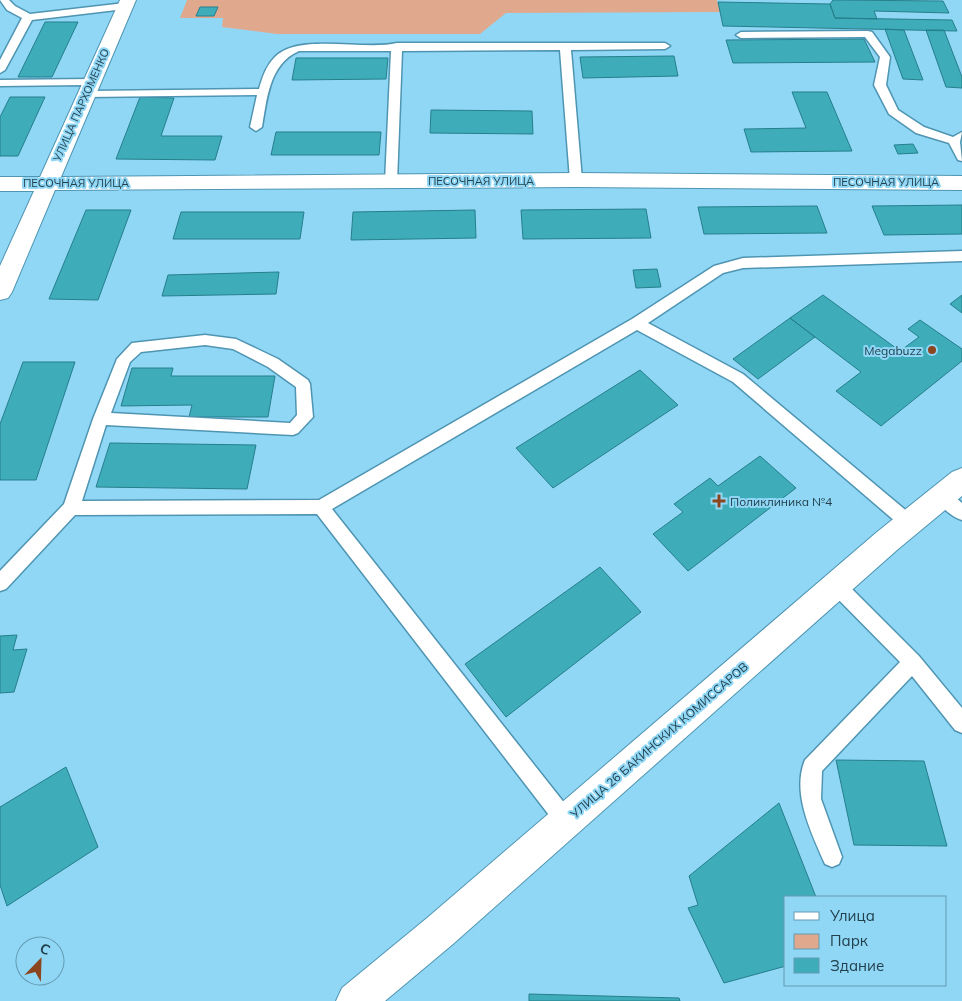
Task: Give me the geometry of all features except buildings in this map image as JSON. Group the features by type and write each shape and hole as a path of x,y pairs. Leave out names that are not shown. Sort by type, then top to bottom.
{"street":[{"name":"УЛИЦА ПАРХОМЕНКО","path":"0,292 126,3"},
{"name":"ПЕСОЧНАЯ УЛИЦА","path":"0,184 576,180 962,183"},
{"name":"УЛИЦА 26 БАКИНСКИХ КОМИССАРОВ","path":"355,1001 440,931 909,524 956,496"}],"lane":[{"path":"4,0 11,8 28,17 126,3"},
{"path":"0,70 28,17"},
{"path":"741,35 868,34 885,57 880,85 894,112 920,130 958,139 962,157"},
{"path":"391,182 397,46"},
{"path":"565,46 576,180"},
{"path":"256,127 263,92 272,64 285,53 297,48 665,46"},
{"path":"0,83 89,88 263,92"},
{"path":"71,508 322,507 637,323 719,269 743,263 962,256"},
{"path":"637,323 738,378 909,524"},
{"path":"0,583 71,508 101,419 124,359 137,347 205,340 236,344 273,363 303,384 305,417 293,429 101,419"},
{"path":"322,507 566,821"},
{"path":"837,586 913,662 962,723"},
{"path":"832,857 811,799 812,768 913,662"}],"green space":[{"path":"187,0 717,0 720,12 506,13 480,34 277,34 222,27 223,18 180,18"}],"place":[{"name":"Megabuzz","path":"932,350"},
{"name":"Поликлиника №4","path":"719,501"}]}
